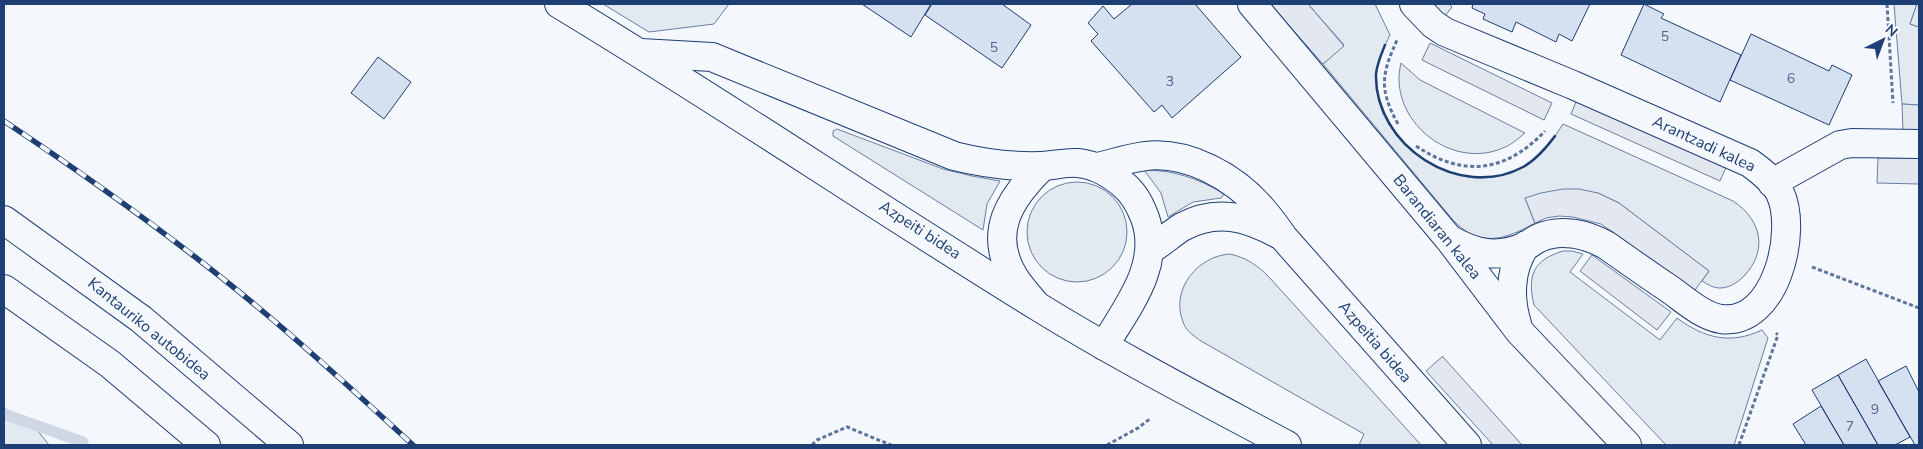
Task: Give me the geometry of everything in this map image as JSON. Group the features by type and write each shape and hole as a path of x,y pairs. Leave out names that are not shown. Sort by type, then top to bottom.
{"main road":[{"name":"Azpeiti bidea","path":"558,4 641,53 1036,305 1104,346 1287,445"},
{"name":"Barandiaran kalea","path":"1252,4 1449,239 1519,331 1627,445"},
{"name":"Arantzadi kalea","path":"1414,4 1433,24 1445,32 1750,163 1762,171 1780,193 1787,219 1778,271 1766,297 1746,315 1721,319 1698,309 1592,237 1558,234 1539,237 1526,246 1501,253 1484,254 1466,249 1449,239"},
{"path":"641,53 712,57 954,156 978,162 1042,166 1078,163 1098,167 1116,178 1132,192 1141,208 1148,226 1150,250 1145,271 1137,291 1104,346"},
{"path":"1772,183 1840,145 1852,143 1919,144"},
{"path":"1098,167 1148,155 1170,156 1191,161 1210,169 1234,183 1260,207 1284,238"},
{"path":"1036,305 1014,276 1004,251 1003,228 1006,215 1015,197 1042,166"},
{"path":"1150,250 1181,228 1214,216 1234,217 1258,223 1284,238"},
{"name":"Kantauriko autobidea","path":"4,220 141,319 289,445"},
{"name":"Azpeitia bidea","path":"1284,238 1467,445"},
{"path":"1519,331 1513,313 1513,280 1519,255 1526,246"},
{"path":"4,289 110,364 206,445"}],"path":[{"path":"1887,4 1893,103"},
{"path":"1398,38 1387,63 1384,78 1386,95 1392,113 1402,131"},
{"path":"1411,141 1434,158 1452,164 1466,166 1491,165 1513,157 1530,146 1545,131"},
{"path":"1803,264 1919,308"},
{"path":"1739,445 1778,335 1774,330"},
{"path":"1107,445 1138,428 1151,418"},
{"path":"812,445 817,440 847,427 891,445"}],"shaded area":[{"path":"603,4 729,4 714,24 649,32"},
{"path":"1270,4 1308,4 1344,46 1323,64"},
{"path":"1308,4 1375,4 1390,35 1378,64 1376,74 1377,89 1386,116 1393,128 1421,158 1439,168 1458,175 1478,178 1497,176 1517,170 1535,159 1547,147 1563,124 1733,201 1743,209 1756,226 1759,246 1752,266 1741,279 1730,286 1720,288 1710,286 1702,281 1709,271 1619,203 1598,193 1525,198 1535,223 1503,237 1482,238 1473,235 1453,220 1323,64 1344,45"},
{"path":"1431,4 1449,4 1452,7 1445,16"},
{"path":"1894,4 1917,4 1910,24 1919,27 1919,105 1902,104"},
{"path":"1917,4 1919,4 1919,27 1910,24"},
{"path":"1430,43 1552,103 1544,120 1422,60"},
{"path":"1401,63 1420,80 1525,133 1506,147 1483,153 1463,152 1444,146 1427,135 1413,121 1404,103 1399,84"},
{"path":"1578,97 1727,165 1720,181 1571,114"},
{"path":"1902,104 1919,105 1919,133 1903,132"},
{"path":"837,129 943,169 1000,181 987,204 983,230 833,136 833,131"},
{"path":"1878,158 1919,158 1919,184 1877,183"},
{"path":"1144,170 1165,171 1185,176 1223,193 1223,196 1221,198 1193,202 1168,217 1161,193"},
{"path":"1077,182 1087,183 1105,190 1119,204 1126,222 1126,242 1119,260 1105,274 1087,281 1077,282 1067,281 1049,274 1035,260 1028,242 1027,232 1028,222 1035,204 1049,190 1067,183"},
{"path":"1563,189 1579,189 1598,193 1619,203 1709,271 1695,290 1601,224 1573,217 1559,216 1546,218 1535,223 1525,198"},
{"path":"1563,251 1583,254 1570,272 1660,340 1677,318 1707,335 1718,337 1739,337 1762,330 1768,338 1734,445 1666,445 1534,305 1531,286 1535,270 1545,259"},
{"path":"1230,254 1251,262 1269,277 1421,445 1359,445 1364,434 1190,333 1184,325 1180,310 1180,298 1184,287 1190,276 1207,261 1218,256"},
{"path":"1592,255 1671,312 1657,330 1580,271"},
{"path":"1443,356 1522,445 1493,445 1426,371"},
{"path":"4,408 34,426 49,445 4,445"}],"building":[{"path":"862,4 931,4 911,37"},
{"path":"932,4 1002,4 1031,25 1002,68 925,15"},
{"path":"1132,4 1195,4 1241,57 1172,118 1162,105 1154,112 1091,41 1098,34 1088,23 1103,6 1114,19"},
{"path":"1473,4 1590,4 1572,41 1559,34 1556,42 1516,22 1512,32 1483,19 1485,14 1472,8"},
{"path":"1644,4 1664,14 1661,18 1741,55 1720,102 1621,55"},
{"path":"1751,34 1829,71 1832,65 1852,75 1829,125 1730,80"},
{"path":"378,57 411,82 384,119 351,93"},
{"path":"1866,359 1910,437 1895,445 1878,445 1838,375"},
{"path":"1906,366 1919,392 1919,445 1915,445 1878,381"},
{"path":"1838,375 1878,445 1844,445 1812,390"},
{"path":"1821,406 1844,445 1806,445 1793,424"}],"waterway":[{"path":"4,414 83,442"}],"railway":[{"path":"4,121 105,190 235,288 359,395 413,445"}],"wall":[{"path":"1385,45 1376,74 1379,100 1389,124 1405,144 1425,160 1448,172 1473,177 1499,176 1528,164 1555,136"}]}
